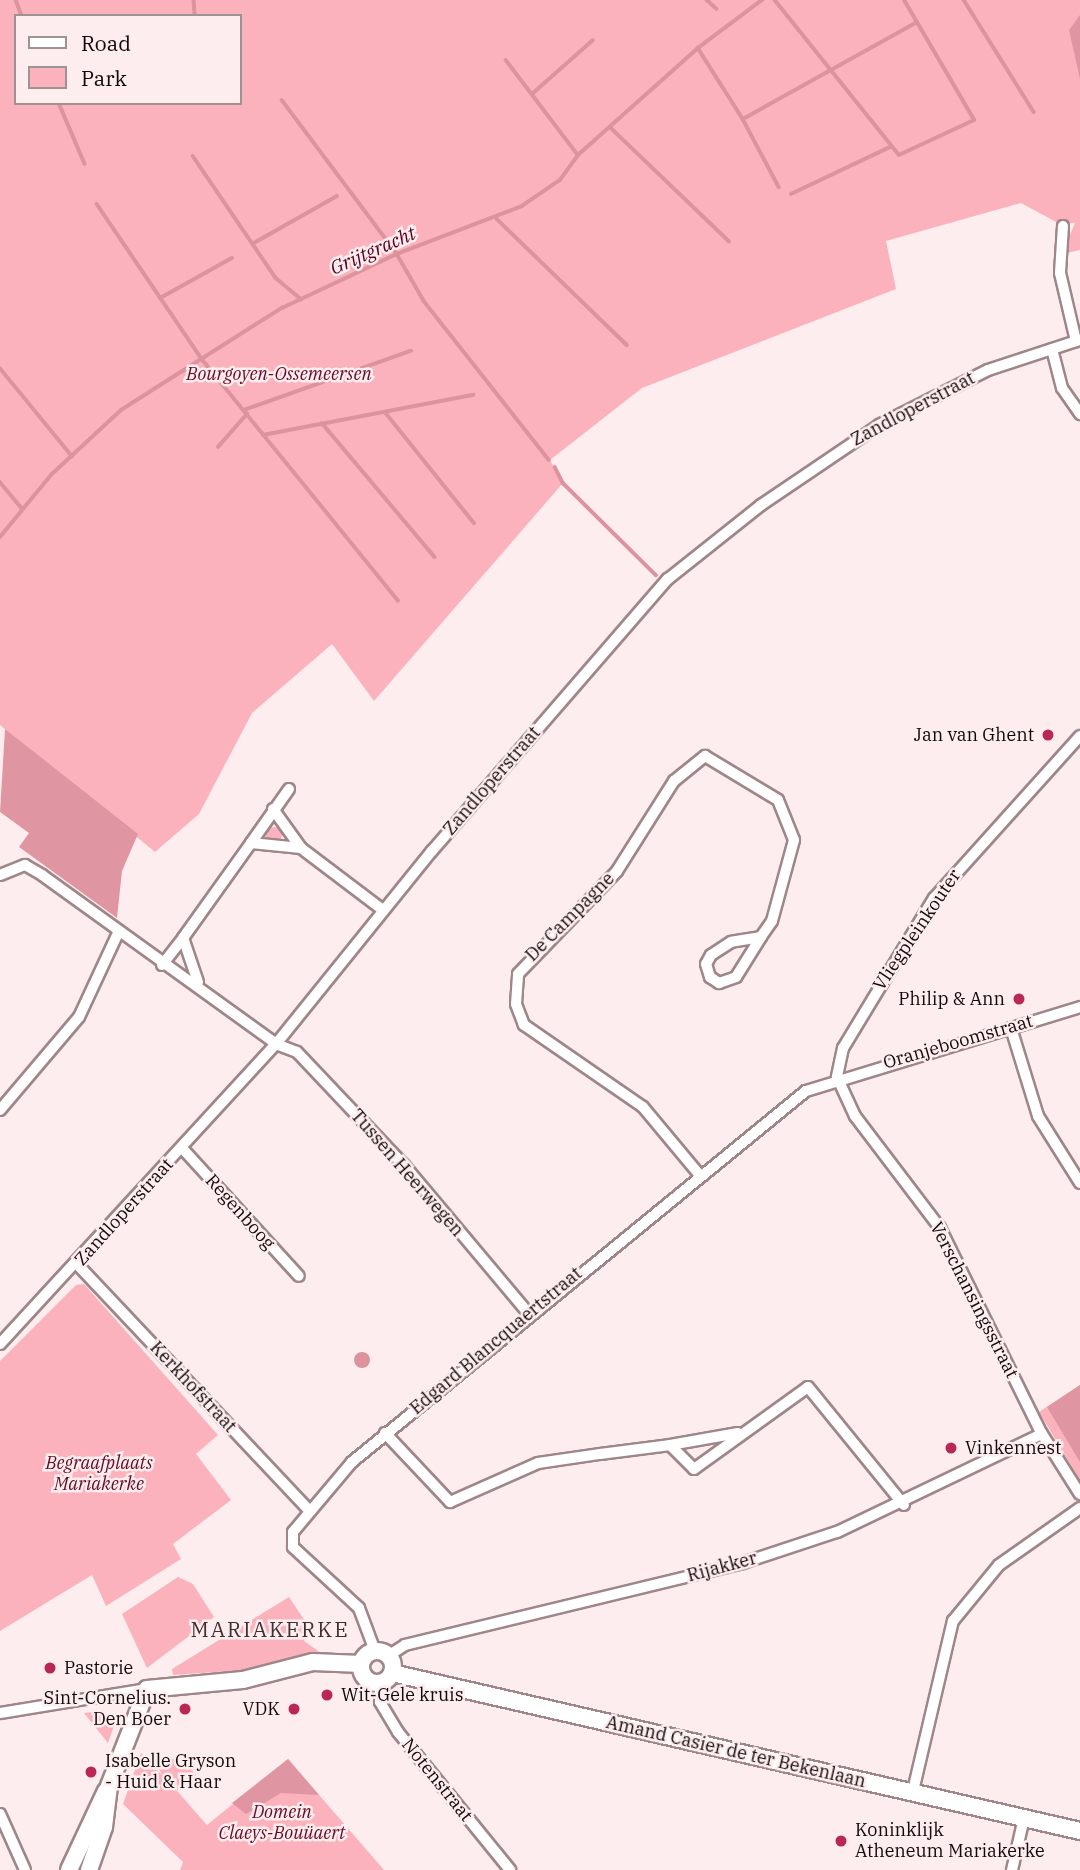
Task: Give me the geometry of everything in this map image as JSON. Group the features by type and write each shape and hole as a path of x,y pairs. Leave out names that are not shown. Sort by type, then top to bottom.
{"street":[{"path":"1063,226 1060,273 1078,341"},
{"name":"Zandloperstraat","path":"0,1344 77,1264 276,1044 383,910 668,579 761,505 880,425 966,379 1078,341"},
{"path":"1052,349 1062,388 1080,414"},
{"name":"Vliegpleinkouter","path":"837,1077 843,1048 934,898 1080,736"},
{"name":"De Campagne","path":"698,1173 643,1107 524,1025 516,1004 518,974 617,871 674,781 705,756 762,788 791,820 794,840 783,896 761,937 737,977 719,984 710,977 706,964 719,948 761,937"},
{"path":"162,965 289,789"},
{"path":"273,809 301,848 383,910"},
{"path":"251,844 301,848"},
{"name":"Tussen Heerwegen","path":"0,875 24,865 119,931 162,965 198,982 276,1044 297,1052 404,1165 529,1314"},
{"path":"0,1110 79,1017 119,931"},
{"path":"183,938 198,982"},
{"name":"Oranjeboomstraat","path":"837,1077 1080,1007"},
{"path":"1011,1028 1038,1116 1080,1182"},
{"name":"Edgard Blancquaertstraat","path":"382,1654 359,1608 300,1565 293,1532 309,1510 385,1433 698,1173 806,1091 837,1077"},
{"name":"Verschansingsstraat","path":"837,1077 855,1116 940,1228 1042,1434 1080,1494"},
{"name":"Regenboog","path":"182,1148 299,1276"},
{"name":"Kerkhofstraat","path":"77,1264 309,1510"},
{"path":"670,1445 694,1469 738,1433 800,1390 816,1390 904,1505"},
{"path":"385,1433 450,1502 538,1463 738,1433"},
{"name":"Rijakker","path":"382,1654 405,1644 743,1563 904,1505 1042,1434"},
{"path":"913,1791 953,1621 999,1565 1080,1508"},
{"path":"0,1713 113,1699 147,1689 243,1680 313,1662 361,1664 382,1654 386,1678 365,1679 361,1664"},
{"name":"Amand Casier de ter Bekenlaan","path":"386,1678 913,1791 1080,1831"},
{"name":"Notenstraat","path":"386,1678 380,1702 398,1732 510,1870"},
{"path":"69,1870 109,1786 147,1689"},
{"path":"89,1870 104,1828 109,1786"},
{"path":"0,1814 25,1870"},
{"path":"1013,1870 1024,1818"}],"green space":[{"name":"Bourgoyen-Ossemeersen","path":"0,0 1080,0 1080,250 1062,254 1075,223 1058,223 1021,203 886,241 896,289 642,388 550,460 563,483 374,701 332,644 252,713 199,814 155,852 0,725"},
{"path":"271,827 277,827 282,835 280,841 271,843 266,838 266,832"},
{"name":"Begraafplaats Mariakerke","path":"84,1284 218,1435 196,1454 231,1500 173,1544 181,1559 106,1606 92,1575 0,1631 0,1361 76,1285"},
{"path":"1080,1385 1080,1480 1039,1412"},
{"path":"178,1577 193,1584 214,1617 147,1668 122,1614"},
{"path":"289,1597 309,1627 304,1641 321,1653 259,1669 173,1675 172,1669"},
{"path":"103,1711 115,1723 108,1743 84,1713"},
{"name":"Domein Claeys-Bouüaert","path":"141,1753 164,1777 159,1770 179,1754 196,1775 177,1791 207,1825 288,1759 384,1870 180,1870 183,1862 123,1804"}],"shaded area":[{"path":"1080,15 1080,79 1069,30"},
{"path":"5,729 138,834 122,871 117,918 19,847 29,833 0,812"},
{"path":"362,1352 370,1360 362,1368 354,1360"},
{"path":"1080,1385 1080,1462 1047,1407"},
{"path":"288,1759 319,1795 281,1793 246,1814 232,1803"}],"waterway":[{"path":"16,0 21,14"},
{"path":"194,0 195,14"},
{"path":"707,0 717,9"},
{"name":"Grijtgracht","path":"0,537 52,474 121,410 282,308 397,254 522,206 560,180 578,155 698,48 762,0"},
{"path":"775,0 899,155 974,120 904,0"},
{"path":"964,0 1034,112"},
{"path":"698,48 743,119 917,22"},
{"path":"532,94 593,40"},
{"path":"506,60 578,155"},
{"path":"282,100 397,254 424,301 549,460"},
{"path":"60,105 85,164"},
{"path":"743,119 779,187"},
{"path":"610,127 729,241"},
{"path":"791,194 890,147"},
{"path":"193,156 276,278 301,299"},
{"path":"254,243 337,196"},
{"path":"97,204 202,359 398,600"},
{"path":"497,219 627,345"},
{"path":"162,297 232,258"},
{"path":"244,410 411,351"},
{"path":"0,368 72,456"},
{"path":"263,435 473,395"},
{"path":"386,413 474,523"},
{"path":"218,447 247,414"},
{"path":"322,423 435,557"},
{"path":"555,467 563,483 656,575"},
{"path":"0,482 23,509"}],"place":[{"name":"Jan van Ghent","path":"1048,735"},
{"name":"Philip & Ann","path":"1019,999"},
{"name":"Vinkennest","path":"951,1448"},
{"name":"Pastorie","path":"50,1668"},
{"name":"Wit-Gele kruis","path":"327,1695"},
{"name":"Sint-Cornelius. Den Boer","path":"185,1709"},
{"name":"VDK","path":"294,1709"},
{"name":"Isabelle Gryson - Huid & Haar","path":"91,1772"},
{"name":"Koninklijk Atheneum Mariakerke","path":"841,1841"}],"district":[{"name":"MARIAKERKE","path":"270,1629"}]}
